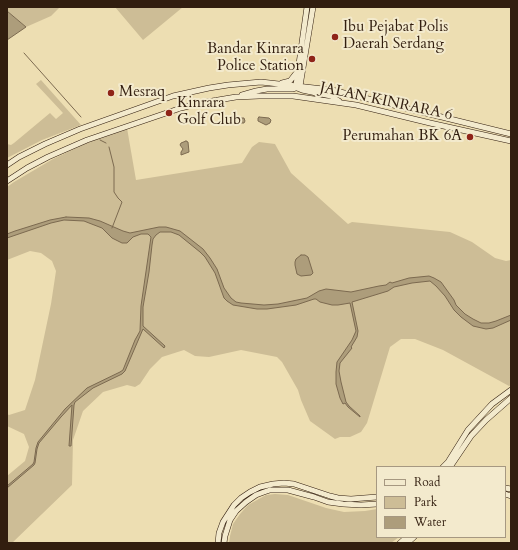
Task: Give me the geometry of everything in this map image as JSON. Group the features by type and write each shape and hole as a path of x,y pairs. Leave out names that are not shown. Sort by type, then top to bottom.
{"main road":[{"path":"298,86 307,7"},
{"path":"313,7 300,71 304,82 315,88"},
{"path":"281,84 290,80 300,71"},
{"name":"JALAN KINRARA 6","path":"7,166 19,157 73,132 173,96 228,85 261,82 332,90 511,134"},
{"path":"236,97 267,89 293,89 298,86"},
{"path":"298,86 302,90 331,96 341,103"},
{"name":"JALAN KINRARA 6","path":"7,181 48,157 87,140 181,108 236,97 293,96 356,105 511,141"},
{"path":"444,466 468,430 492,404 511,390"},
{"path":"451,466 471,436 486,420 511,398"},
{"path":"218,543 219,533 223,522 234,505 245,495 260,487 284,483 294,484 338,498 376,498"},
{"path":"224,543 230,520 236,511 256,495 270,490 288,490 328,502 343,504 361,506 376,504"}],"green space":[{"path":"7,7 60,7 51,16 26,27 7,11"},
{"path":"115,7 183,7 143,40"},
{"path":"41,80 81,125 42,140 7,158 7,144 11,145 14,143 50,113 56,119 63,113 36,84"},
{"name":"Kinrara Golf Club","path":"127,128 136,180 242,163 252,147 259,142 275,144 291,173 348,224 352,222 450,232 472,242 495,258 506,261 511,260 511,385 509,386 443,350 415,339 401,339 390,347 367,423 361,432 350,437 340,437 335,439 310,421 298,390 282,362 277,357 241,350 209,357 195,356 184,350 162,357 150,369 140,384 135,387 127,385 103,392 83,411 73,440 72,485 12,543 7,543 7,476 25,461 29,447 24,434 7,426 7,414 9,415 25,410 35,380 51,304 56,271 52,261 41,253 30,251 7,260 7,187 53,159 89,142"},
{"path":"266,495 288,495 326,508 344,512 376,509 376,538 398,538 391,543 229,543 233,524 240,514 248,505"}],"water":[{"path":"7,11 26,27 7,40"},
{"path":"259,117 269,118 271,120 270,123 266,125 258,121"},
{"path":"244,118 244,123 224,125 223,123 223,121 230,121"},
{"path":"186,141 188,142 189,152 181,155 183,149 180,145"},
{"path":"66,217 89,218 130,233 159,227 166,227 180,231 203,249 217,269 224,288 236,302 264,305 278,304 307,298 326,289 351,292 386,285 390,282 392,283 409,278 429,276 441,282 456,305 465,314 473,319 481,323 489,323 511,315 511,320 493,328 486,329 473,326 454,310 445,296 430,281 394,287 388,291 352,302 358,331 357,337 351,347 352,348 340,363 339,371 346,402 360,417 345,403 343,404 336,384 337,362 352,340 356,331 350,303 332,305 314,299 296,305 267,309 233,305 224,298 215,273 200,252 179,235 171,232 160,232 153,239 143,307 143,326 165,346 164,348 143,329 125,371 122,374 93,388 75,402 71,446 69,446 72,405 39,443 34,465 7,488 7,486 33,464 38,442 65,409 87,388 123,370 140,331 141,306 151,237 148,234 141,234 133,237 127,243 122,243 112,238 102,228 84,221 64,220 7,238 7,234 15,231 50,220"},
{"path":"301,255 308,257 313,273 311,275 301,276 297,274 295,262"}],"waterway":[{"path":"24,53 81,117"},
{"path":"100,140 106,143"},
{"path":"109,147 114,167 114,192 122,202 112,228"}],"place":[{"name":"Ibu Pejabat Polis Daerah Serdang","path":"335,37"},
{"name":"Bandar Kinrara Police Station","path":"312,59"},
{"name":"Mesraq","path":"111,93"},
{"name":"Kinrara Golf Club","path":"169,113"},
{"name":"Perumahan BK 6A","path":"470,137"}]}
